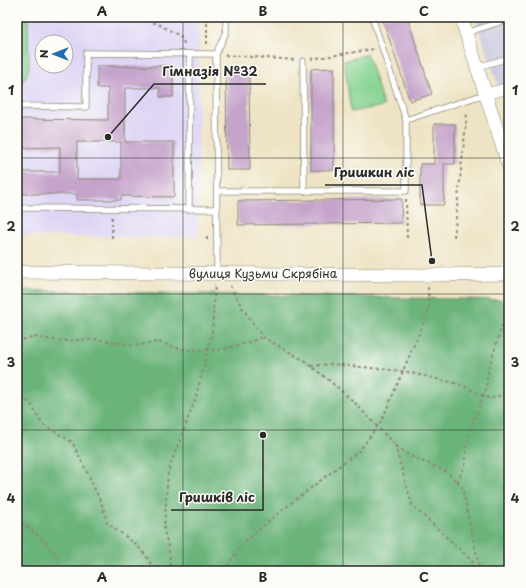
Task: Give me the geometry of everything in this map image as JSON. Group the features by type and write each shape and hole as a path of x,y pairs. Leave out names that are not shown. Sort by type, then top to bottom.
{"street":[{"path":"460,17 509,167"},
{"path":"485,94 509,88"},
{"name":"вулиця Кузьми Скрябіна","path":"17,272 428,275 509,274"}],"lane":[{"path":"217,273 216,54 226,32 226,17"},
{"path":"217,191 406,191 406,120 372,17"},
{"path":"466,33 509,19"},
{"path":"17,106 86,107 86,53 216,54"},
{"path":"189,209 190,54"},
{"path":"477,67 509,58"},
{"path":"303,61 304,191"},
{"path":"406,120 485,94"},
{"path":"17,208 217,209"}],"path":[{"path":"136,17 158,24 180,36 190,54"},
{"path":"454,237 467,113"},
{"path":"406,191 407,238"},
{"path":"112,208 112,241"},
{"path":"217,273 230,285 243,309 263,337 305,361 354,403 395,445 408,455 447,472 462,487 480,571"},
{"path":"170,571 170,556 164,529 168,472 195,400 212,333 213,306 217,273"},
{"path":"224,571 243,543 281,511 360,450 378,426 382,420 429,310 428,275"},
{"path":"457,482 465,466 468,434 486,390 488,370 509,300"},
{"path":"505,317 509,337"},
{"path":"17,341 34,337 61,341 98,339 133,346 158,342 186,350 218,350 263,337"},
{"path":"311,366 330,364 403,370 459,384 490,399 509,392"},
{"path":"17,393 31,404 42,424 72,442 103,508 107,523 136,545 151,563 153,571"},
{"path":"395,445 412,505 472,561 476,571"},
{"path":"17,519 44,540 60,564 61,571"}],"shaded area":[{"path":"17,17 199,17 198,237 17,236"},
{"path":"475,17 509,17 509,88 500,90"}],"green space":[{"path":"17,17 28,17 29,68 25,78 17,86"},
{"path":"367,54 384,106 351,112 344,61"},
{"path":"17,290 509,300 509,571 17,571"}],"building":[{"path":"382,17 407,17 432,94 410,101"},
{"path":"97,66 173,66 173,97 160,97 160,88 125,88 125,142 174,142 174,197 121,196 121,200 77,200 77,194 17,194 17,172 60,172 60,147 17,148 17,119 108,120 108,88 97,88","holes":["77,142 121,142 121,179 77,179"]},
{"path":"226,68 249,68 250,170 227,170"},
{"path":"334,68 334,170 311,170 311,69"},
{"path":"434,124 455,124 455,164 444,164 444,205 420,205 420,164 434,164"},
{"path":"402,199 401,223 238,225 238,201"}],"place":[{"name":"Гімназія №32","path":"108,137"},
{"name":"Гришкин ліс","path":"432,261"},
{"name":"Гришків ліс","path":"263,435"}]}
